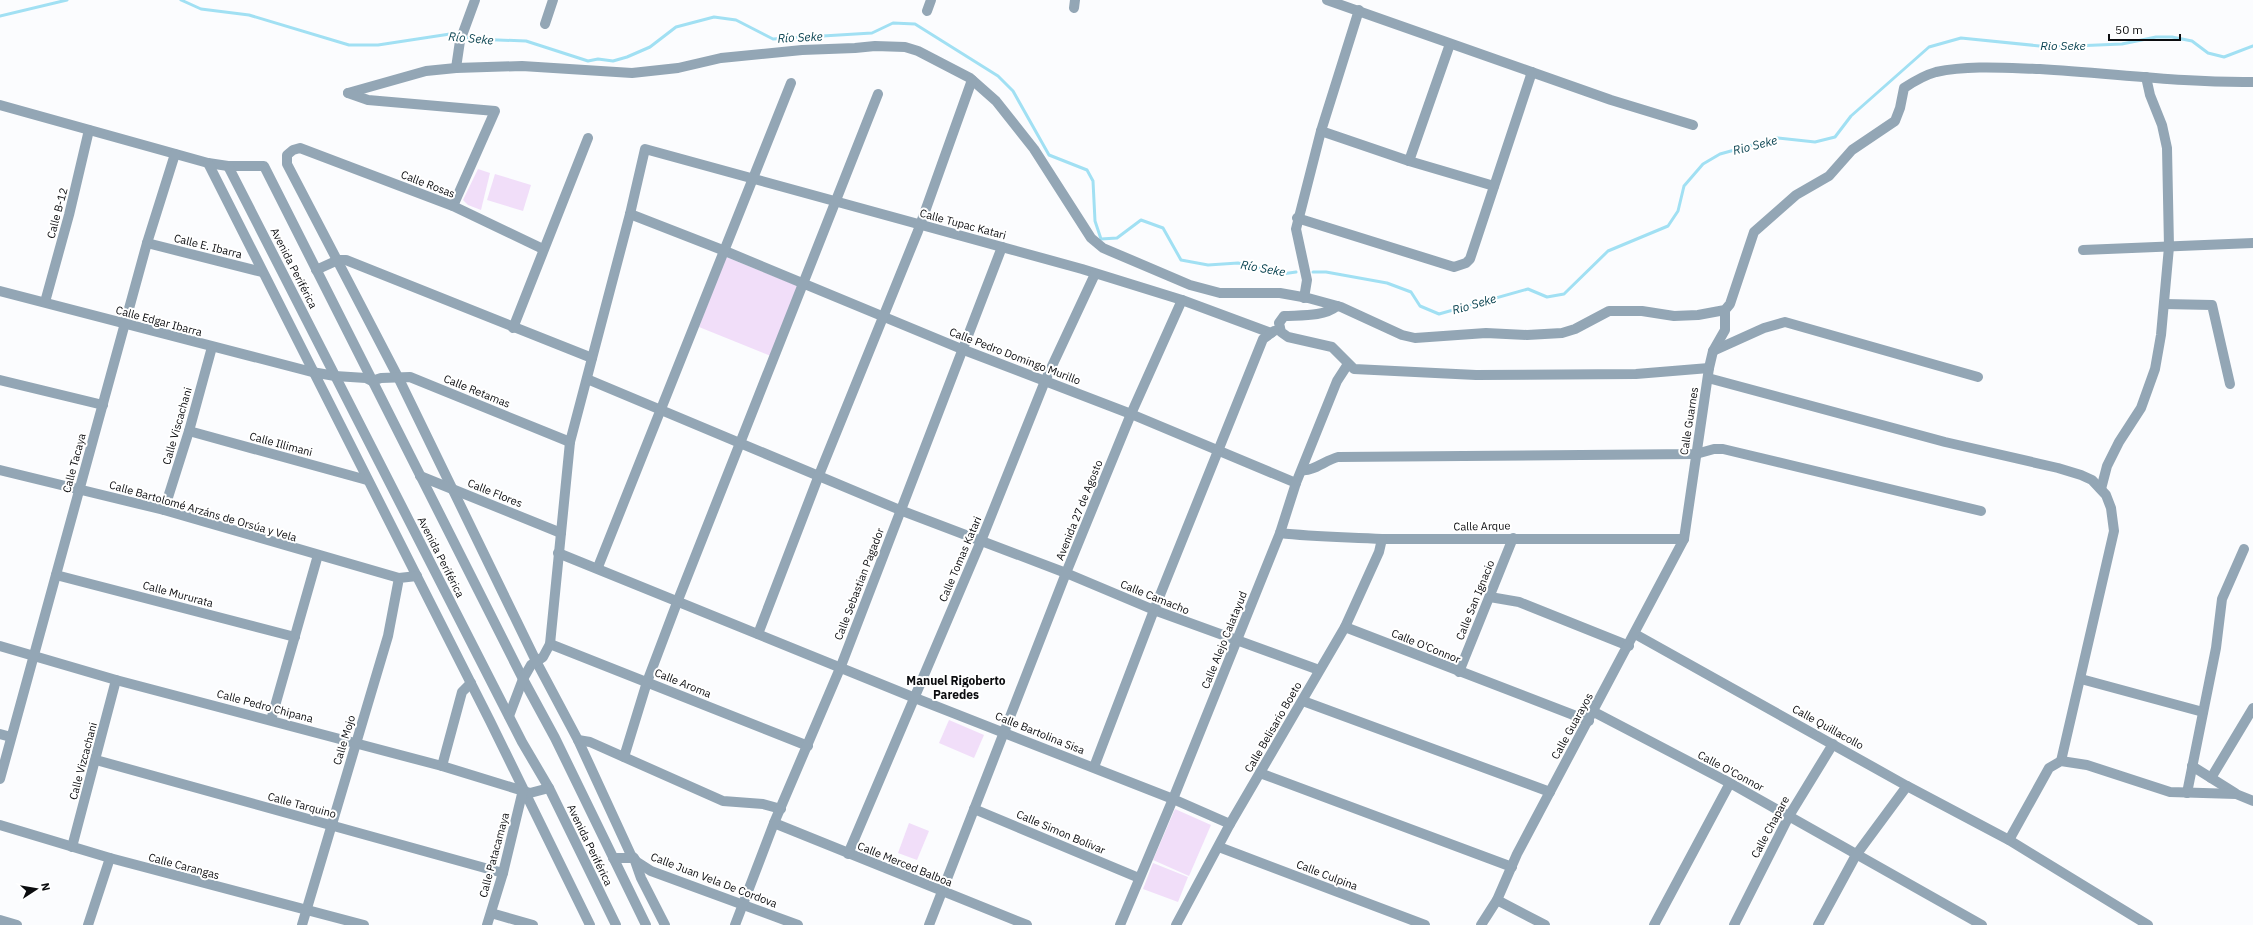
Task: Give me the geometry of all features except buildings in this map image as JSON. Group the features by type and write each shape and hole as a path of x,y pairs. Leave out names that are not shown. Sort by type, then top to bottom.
{"street":[{"path":"456,68 460,41 475,0"},
{"path":"545,24 553,0"},
{"path":"927,12 931,0"},
{"path":"1327,0 1611,100 1693,125"},
{"path":"1304,298 1307,280 1296,229 1297,218 1321,131 1359,10"},
{"path":"1409,161 1450,44"},
{"path":"453,206 495,111 368,100 348,94 426,71 456,68 522,66 632,73 678,68 721,58 802,50 875,46 905,47 918,51 972,80 996,101 1034,149 1091,238 1103,248 1190,286 1220,293 1280,293 1304,298 1337,306 1402,335 1426,339 1486,333 1527,335 1562,333 1575,329 1609,310 1642,311 1674,316 1705,314 1725,310 1730,304 1754,232 1796,195 1829,176 1852,150 1895,121 1904,88 1914,81 1935,72 1963,68 2045,70 2253,82"},
{"path":"1297,218 1454,267 1466,263 1470,259 1532,72"},
{"path":"2102,489 2107,466 2119,442 2141,408 2155,369 2164,304 2169,247 2167,148 2162,126 2150,95 2146,77"},
{"path":"758,634 819,475 921,225 972,80"},
{"path":"598,568 791,83"},
{"path":"624,757 648,682 678,600 878,94"},
{"path":"0,105 174,154 208,163 228,166"},
{"name":"Calle B-12","path":"45,302 69,215 89,130"},
{"path":"1321,131 1409,161 1494,186"},
{"path":"513,328 588,138"},
{"name":"Calle Rosas","path":"300,148 453,206 543,249"},
{"name":"Calle Juan Vela De Cordova","path":"300,148 293,150 287,155 287,164 398,376 536,660 578,740 634,858 652,870 744,903 798,925"},
{"name":"Calle Tupac Katari","path":"630,214 645,149 1095,274 1182,300 1271,333"},
{"name":"Calle Tacaya","path":"0,779 147,243 174,154"},
{"path":"208,163 312,372 471,683 590,925"},
{"name":"Avenida Periférica","path":"616,925 549,788 509,716 228,166 264,166 522,679 555,738 646,925"},
{"path":"509,716 522,679 536,660 543,657 550,644 570,442 630,214"},
{"name":"Calle Pedro Domingo Murillo","path":"630,214 725,251 803,285 885,316 964,350 1131,414 1296,484"},
{"name":"Calle E. Ibarra","path":"147,243 262,272"},
{"path":"2083,250 2253,243"},
{"name":"Calle Sebastian Pagador","path":"735,925 774,823 841,666 900,510 964,350 1002,247"},
{"path":"316,270 338,260 352,262 513,328 592,358"},
{"name":"Calle Tomas Katari","path":"848,854 981,541 1045,381 1095,274"},
{"name":"Calle Edgar Ibarra","path":"0,291 312,372 335,376 357,376 372,381"},
{"name":"Avenida 27 de Agosto","path":"928,925 1006,732 1066,573 1131,414 1182,300"},
{"path":"2164,304 2212,305 2230,384"},
{"path":"1337,306 1329,312 1284,316 1279,323 1281,332 1288,337 1319,342 1332,347 1342,355 1348,364 1354,369 1476,375 1709,373 1945,442 2058,468 2092,480 2102,489 2111,508 2114,531 2061,761"},
{"name":"Calle Guarnes","path":"1684,539 1713,350 1725,330 1725,310"},
{"path":"1713,350 1764,328 1785,322 1978,377"},
{"path":"1094,767 1154,610 1263,339 1280,326"},
{"name":"Calle Viscachani","path":"164,510 189,431 212,347"},
{"name":"Calle Alejo Calatayud","path":"1120,925 1173,799 1280,533 1296,484 1337,381 1348,364"},
{"name":"Calle Retamas","path":"372,381 398,376 422,381 570,442"},
{"path":"0,380 103,405"},
{"path":"587,380 740,442 900,510 981,541"},
{"name":"Calle Illimani","path":"189,431 367,480"},
{"path":"1302,470 1311,470 1328,459 1338,457 1696,454 1714,449 1723,449 1981,511"},
{"name":"Calle Bartolomé Arzáns de Orsúa y Vela","path":"0,470 164,510 399,578"},
{"name":"Calle Flores","path":"420,476 561,534"},
{"name":"Calle Arque","path":"1280,533 1382,539 1684,539"},
{"name":"Calle San Ignacio","path":"1458,672 1513,538"},
{"name":"Calle Belisario Boeto","path":"1177,925 1230,824 1345,627 1379,552 1382,539"},
{"name":"Calle Guarayos","path":"1481,925 1497,900 1512,866 1550,792 1629,646 1684,539"},
{"name":"Calle Camacho","path":"981,541 1066,573 1154,610 1319,670"},
{"path":"2187,793 2216,648 2222,599 2244,548"},
{"name":"Calle Bartolina Sisa","path":"558,553 841,666 915,698 1094,767 1230,824"},
{"path":"271,720 318,555"},
{"name":"Calle Mururata","path":"56,575 295,637"},
{"path":"399,578 417,576"},
{"name":"Calle Mojo","path":"302,925 355,742 388,636 399,578"},
{"path":"1490,597 1519,602 1629,646"},
{"name":"Calle O'Connor","path":"1345,627 1458,672 1588,721"},
{"name":"Calle Quillacollo","path":"1635,634 1906,786 2009,840 2148,925"},
{"name":"Calle Aroma","path":"550,644 808,746"},
{"name":"Calle Pedro Chipana","path":"0,646 116,680 442,766 530,793 549,788"},
{"path":"2081,679 2203,712"},
{"name":"Calle Vizcachani","path":"72,847 116,680"},
{"path":"442,766 462,692 471,683"},
{"path":"1303,701 1550,792"},
{"path":"2211,778 2253,708"},
{"name":"Calle O'Connor","path":"1594,712 1789,816 1982,925"},
{"path":"0,734 11,737"},
{"path":"578,740 590,742 723,801 763,804 780,809"},
{"name":"Calle Chapare","path":"1734,925 1789,816 1833,744"},
{"name":"Calle Tarquino","path":"96,760 502,873"},
{"path":"2009,840 2049,768 2061,761 2087,764 2149,786 2187,793 2236,794"},
{"path":"2192,766 2236,794 2253,801"},
{"path":"1260,773 1512,866"},
{"path":"1654,925 1730,784"},
{"path":"1818,925 1856,855 1906,786"},
{"name":"Calle Patacamaya","path":"487,925 523,790"},
{"name":"Calle Simon Bolivar","path":"974,809 1139,878"},
{"name":"Calle Merced Balboa","path":"774,823 941,892 1027,925"},
{"name":"Calle Carangas","path":"0,825 110,858 364,925"},
{"name":"Calle Culpina","path":"1219,847 1425,925"},
{"path":"88,925 110,858"},
{"path":"613,858 634,858 641,878 665,925"},
{"path":"1497,900 1545,925"},
{"path":"491,913 533,925"},
{"path":"0,920 17,925"}],"shaded area":[{"path":"478,169 490,173 481,210 468,205 463,200"},
{"path":"495,174 531,185 523,211 487,200"},
{"path":"726,257 798,286 771,356 699,327"},
{"path":"949,720 984,735 974,758 939,743"},
{"path":"1175,809 1211,825 1189,876 1153,860"},
{"path":"909,823 929,831 917,860 898,853"},
{"path":"1153,863 1188,877 1178,902 1143,889"}],"waterway":[{"name":"Río Seke","path":"0,16 67,0"},
{"name":"Río Seke","path":"181,0 201,9 249,15 349,45 378,45 450,34 473,39 526,41 588,61 598,59 613,61 627,57 650,47 676,27 714,17 736,20 773,39 872,33 893,23 915,24 998,76 1013,91 1049,155 1087,170 1093,181 1095,221 1101,239 1117,238 1141,220 1163,228 1181,260 1208,265 1238,263 1282,274 1296,272"},
{"name":"Rio Seke","path":"1313,272 1326,272 1387,283 1411,292 1420,306 1439,314 1528,289 1547,297 1564,294 1608,251 1668,226 1678,211 1684,186 1703,164 1720,154 1778,138 1815,142 1835,137 1851,116 1929,47 1961,38 2050,47 2122,44 2156,37 2172,37 2192,41 2208,53 2224,57 2253,46"}],"district":[{"name":"Manuel Rigoberto Paredes","path":"956,687"}]}
